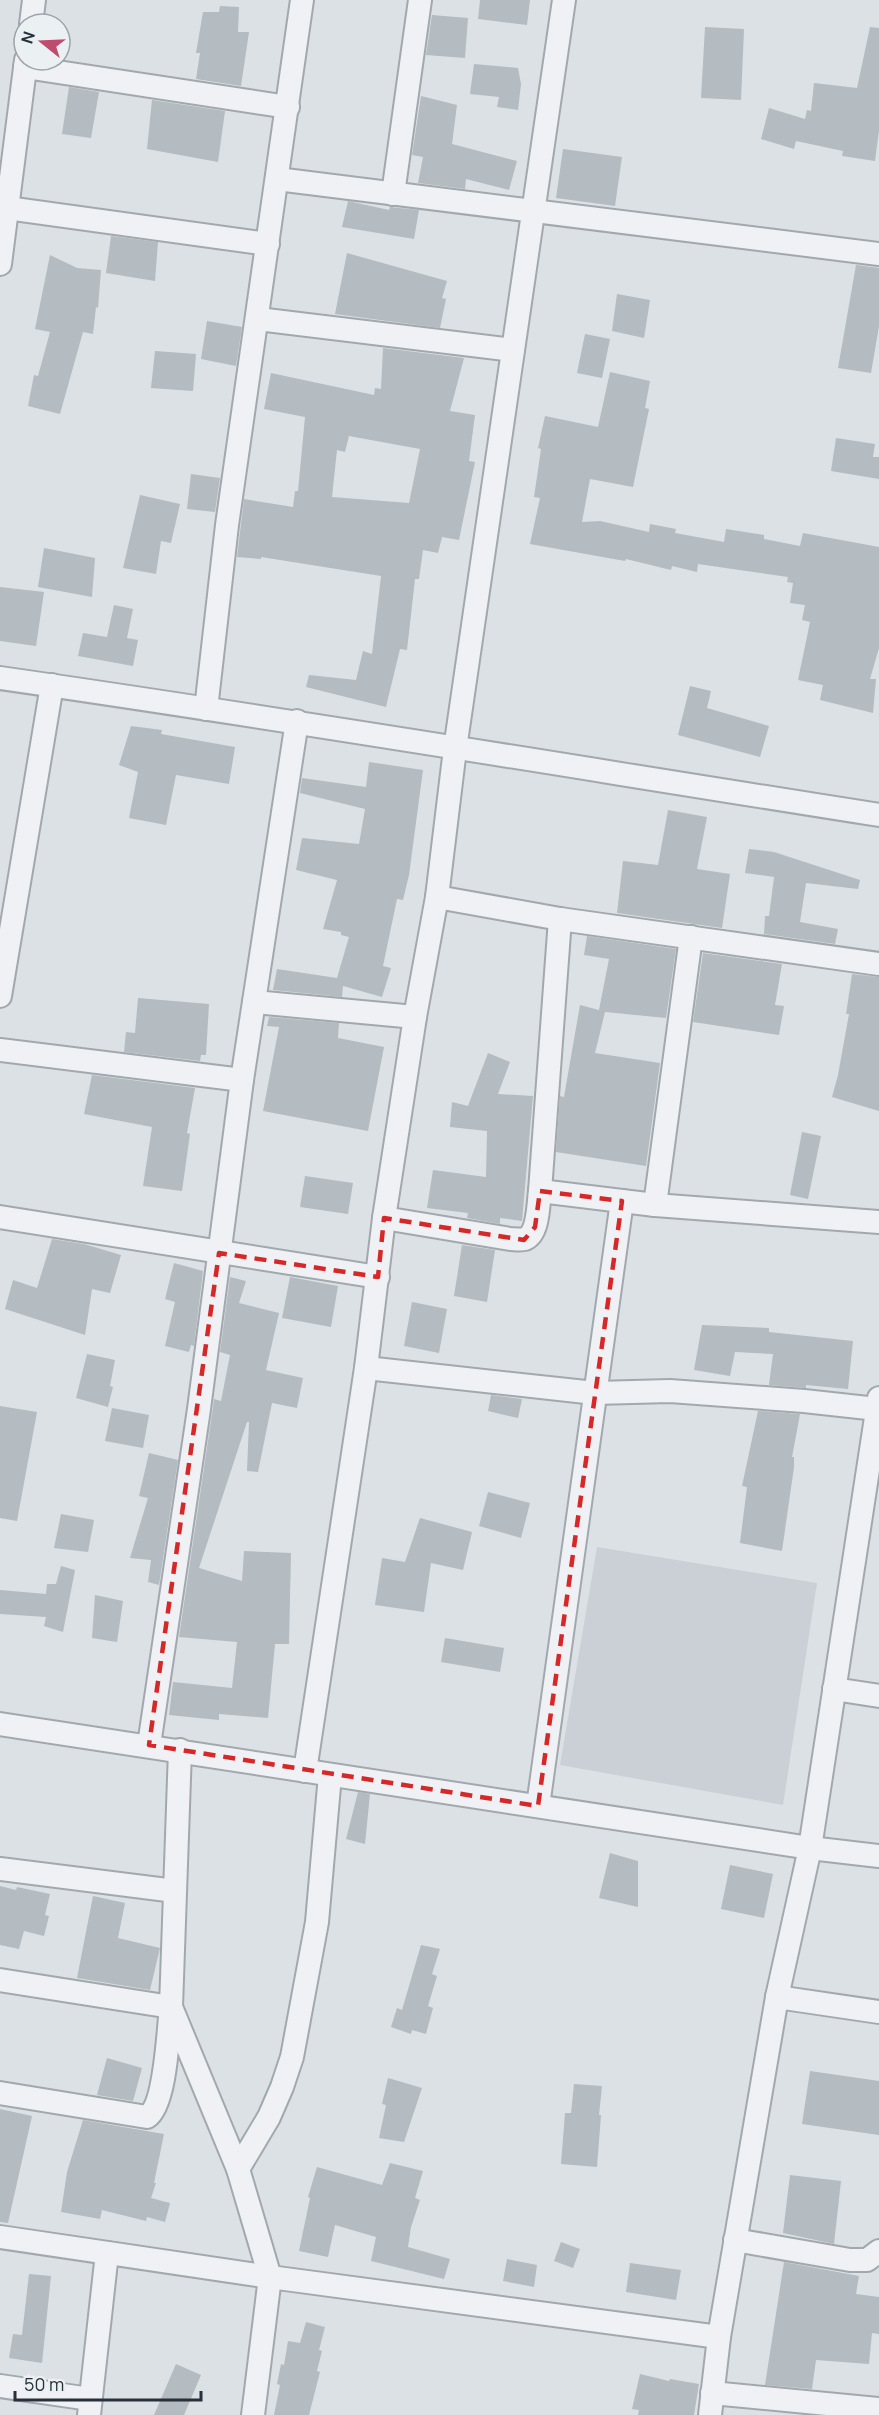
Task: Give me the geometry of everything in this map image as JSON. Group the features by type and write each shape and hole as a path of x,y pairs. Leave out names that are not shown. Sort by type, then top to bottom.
{"street":[{"path":"206,709 227,525 302,0"},
{"path":"393,194 420,0"},
{"path":"304,1771 366,1368 384,1218 415,1017 437,897 455,748 564,0"},
{"path":"0,264 7,208 8,136 23,72"},
{"path":"72,72 288,107"},
{"path":"277,178 879,254"},
{"path":"7,208 268,244"},
{"path":"258,319 513,350"},
{"path":"0,678 297,721 879,815"},
{"path":"0,996 52,685"},
{"path":"148,1745 182,1528 242,1080 297,721"},
{"path":"437,897 560,920 879,964"},
{"path":"384,1218 524,1240 535,1227 540,1191 560,920"},
{"path":"655,1205 691,937"},
{"path":"254,1002 415,1017"},
{"path":"0,1050 242,1080"},
{"path":"540,1191 655,1205 879,1222"},
{"path":"537,1806 622,1201"},
{"path":"0,1217 378,1277"},
{"path":"366,1368 595,1393 670,1391 878,1404 810,1848 777,1997 719,2337 711,2404 879,2409"},
{"path":"834,1689 879,1696"},
{"path":"0,1724 810,1848 879,1856"},
{"path":"0,2093 147,2117 156,2108 161,2094 171,2007 180,1750"},
{"path":"237,2169 269,2117 292,2057 317,1922 330,1775"},
{"path":"0,1869 175,1891"},
{"path":"0,1980 171,2007"},
{"path":"777,1997 879,2012"},
{"path":"171,2007 237,2169 270,2277 253,2415"},
{"path":"0,2237 270,2277 719,2337"},
{"path":"735,2240 850,2260 867,2260 879,2252"},
{"path":"0,2386 89,2407 107,2253"}],"highlighted area":[{"path":"540,1191 622,1201 538,1806 149,1745 219,1253 378,1277 384,1218 524,1240 535,1227"}],"shaded area":[{"path":"597,1547 817,1583 783,1805 560,1765"}],"building":[{"path":"480,0 530,0 527,25 478,19"},
{"path":"220,6 239,7 238,32 249,32 241,86 196,79 200,53 196,53 203,12 219,12"},
{"path":"432,15 468,18 465,58 426,55"},
{"path":"705,27 744,29 741,100 701,98"},
{"path":"870,27 879,28 879,130 875,161 842,156 843,151 796,141 794,149 761,139 769,108 805,119 807,110 811,111 814,83 857,88"},
{"path":"474,64 518,68 521,84 518,110 497,107 499,97 470,94"},
{"path":"69,87 99,92 91,138 62,134"},
{"path":"421,96 457,105 452,144 517,161 509,190 466,179 465,189 418,183 423,157 412,155"},
{"path":"152,100 225,111 218,162 147,149"},
{"path":"563,149 622,157 615,206 556,198"},
{"path":"348,201 389,210 390,207 419,210 414,239 342,227"},
{"path":"111,236 158,242 155,281 106,273"},
{"path":"347,253 447,281 442,298 446,299 440,328 335,314"},
{"path":"50,255 77,268 101,270 93,334 83,332 60,414 28,406 34,375 38,376 50,332 35,329"},
{"path":"856,265 879,268 879,326 871,373 838,368"},
{"path":"617,294 650,300 644,338 612,331"},
{"path":"207,321 242,327 236,366 201,359"},
{"path":"585,334 610,339 602,378 577,373"},
{"path":"383,348 464,358 450,411 475,415 469,461 475,462 459,540 442,537 438,553 423,550 419,579 415,579 407,650 400,649 386,707 306,687 309,675 356,680 363,651 372,654 381,576 261,557 261,559 237,557 244,499 293,507 295,491 298,491 305,417 264,409 271,373 374,395 375,388 381,389","holes":["349,436 420,449 409,503 332,497 337,450 345,452"]},
{"path":"155,351 196,354 193,391 151,388"},
{"path":"610,372 650,381 645,408 649,409 633,487 590,479 582,522 600,521 649,532 650,524 676,529 675,533 724,542 726,529 764,535 764,539 800,546 803,533 879,547 879,648 870,679 876,679 873,713 820,700 823,685 798,680 810,622 802,620 805,605 790,603 793,583 787,582 788,577 698,564 697,572 672,566 671,570 626,559 625,561 530,544 540,498 534,497 541,449 538,448 545,416 598,427"},
{"path":"836,438 875,444 873,457 879,457 879,479 831,471"},
{"path":"191,474 220,478 215,512 187,509"},
{"path":"140,495 180,504 171,543 161,541 156,574 123,568"},
{"path":"44,548 95,558 92,597 38,587"},
{"path":"0,587 44,592 36,646 0,641"},
{"path":"114,605 133,609 127,638 138,640 133,666 78,656 83,633 107,637"},
{"path":"690,686 711,691 707,708 769,726 760,757 678,735"},
{"path":"131,726 162,730 161,734 235,747 229,784 176,775 166,825 129,818 138,772 119,765"},
{"path":"369,762 423,770 409,875 403,900 397,899 383,966 391,968 382,997 343,986 342,997 273,990 277,969 337,978 349,937 341,935 341,932 323,929 337,880 296,870 302,838 359,844 365,809 300,793 302,778 366,787"},
{"path":"668,810 707,817 697,869 730,874 722,928 617,913 623,861 658,865"},
{"path":"749,849 774,852 860,880 858,889 806,883 800,922 838,929 835,944 764,934 765,916 769,916 774,877 745,873"},
{"path":"587,936 676,949 666,1018 605,1012 595,1053 660,1063 646,1166 556,1152 560,1096 564,1097 580,1005 599,1010 609,959 584,955"},
{"path":"703,953 782,964 775,1005 784,1006 779,1035 693,1022"},
{"path":"852,974 879,977 879,1111 832,1097 849,1014 846,1014"},
{"path":"138,998 209,1004 206,1055 201,1055 200,1061 124,1052 126,1032 135,1033"},
{"path":"269,1017 339,1023 338,1038 384,1047 368,1131 263,1111 279,1027 267,1026"},
{"path":"488,1053 510,1062 498,1094 533,1096 522,1221 500,1218 500,1224 467,1218 468,1213 427,1208 433,1170 486,1177 487,1131 450,1127 452,1102 468,1106"},
{"path":"92,1075 195,1088 187,1133 190,1134 182,1191 143,1186 152,1127 84,1114"},
{"path":"802,1132 821,1136 808,1199 790,1195"},
{"path":"305,1176 353,1183 348,1214 300,1207"},
{"path":"52,1239 84,1244 121,1255 110,1293 92,1289 85,1335 5,1309 13,1280 37,1288"},
{"path":"462,1245 495,1250 487,1302 454,1296"},
{"path":"174,1263 203,1271 194,1346 191,1345 189,1352 165,1346 175,1302 165,1299"},
{"path":"230,1277 246,1281 239,1303 279,1313 266,1370 303,1378 297,1408 272,1403 258,1472 247,1471 249,1422 247,1422 199,1568 242,1581 244,1551 291,1553 289,1644 275,1644 268,1718 219,1714 219,1720 169,1715 173,1682 232,1688 237,1642 179,1637 214,1399 221,1401 230,1355 220,1352"},
{"path":"290,1277 338,1286 331,1327 282,1318"},
{"path":"412,1302 447,1309 439,1353 404,1346"},
{"path":"702,1325 769,1328 769,1332 853,1341 848,1389 806,1385 806,1388 769,1385 773,1354 735,1352 730,1376 694,1370"},
{"path":"87,1354 115,1360 110,1386 113,1387 108,1407 76,1398"},
{"path":"491,1395 522,1399 518,1418 488,1411"},
{"path":"0,1406 37,1412 17,1521 0,1518"},
{"path":"112,1408 149,1415 143,1448 105,1441"},
{"path":"758,1411 800,1414 792,1457 794,1457 794,1467 782,1551 740,1543 747,1487 742,1486"},
{"path":"149,1453 178,1460 159,1585 148,1582 151,1560 130,1558 148,1498 139,1496"},
{"path":"488,1492 530,1503 521,1538 479,1526"},
{"path":"61,1514 94,1520 88,1552 54,1548"},
{"path":"420,1518 472,1532 463,1570 431,1563 424,1612 375,1605 382,1558 405,1562"},
{"path":"61,1566 75,1570 63,1632 44,1626 46,1617 0,1614 0,1590 46,1594 47,1584 56,1584"},
{"path":"95,1595 123,1601 117,1642 92,1638"},
{"path":"445,1638 504,1648 500,1672 441,1662"},
{"path":"358,1792 370,1794 365,1844 346,1839"},
{"path":"610,1853 638,1861 638,1907 599,1898"},
{"path":"730,1865 773,1874 764,1918 721,1909"},
{"path":"0,1886 50,1894 45,1915 49,1916 44,1936 24,1931 19,1949 0,1945"},
{"path":"93,1896 125,1903 118,1938 160,1948 150,1990 77,1978"},
{"path":"421,1945 440,1949 432,1974 437,1976 428,2006 433,2008 426,2034 412,2030 411,2034 391,2027 397,2008 402,2010"},
{"path":"107,2058 142,2068 133,2101 97,2095"},
{"path":"810,2071 879,2081 879,2135 802,2124"},
{"path":"388,2078 422,2088 404,2142 379,2138 386,2105 382,2104"},
{"path":"574,2084 602,2086 597,2167 561,2164 565,2113 571,2113"},
{"path":"0,2109 32,2116 8,2223 0,2222"},
{"path":"83,2120 164,2134 154,2183 156,2183 151,2198 170,2203 165,2222 147,2217 146,2221 102,2210 100,2219 61,2212 67,2172"},
{"path":"390,2163 423,2171 415,2198 420,2200 411,2227 408,2247 450,2259 444,2279 371,2261 376,2237 335,2225 328,2257 299,2251 310,2198 308,2197 317,2167 382,2185"},
{"path":"790,2175 841,2181 834,2244 783,2233"},
{"path":"561,2242 580,2249 573,2268 554,2261"},
{"path":"507,2259 537,2265 534,2287 503,2281"},
{"path":"784,2262 859,2276 856,2294 879,2297 879,2334 872,2333 869,2364 816,2360 812,2389 765,2385"},
{"path":"630,2263 681,2270 676,2300 626,2292"},
{"path":"29,2274 51,2276 42,2363 9,2358 13,2334 22,2335"},
{"path":"306,2322 325,2327 319,2350 322,2351 317,2371 320,2372 309,2415 274,2415 280,2385 277,2384 281,2364 284,2365 288,2341 300,2343"},
{"path":"176,2364 201,2375 184,2415 154,2415"},
{"path":"640,2374 669,2381 670,2379 699,2384 694,2415 638,2415 639,2410 632,2409"}]}
